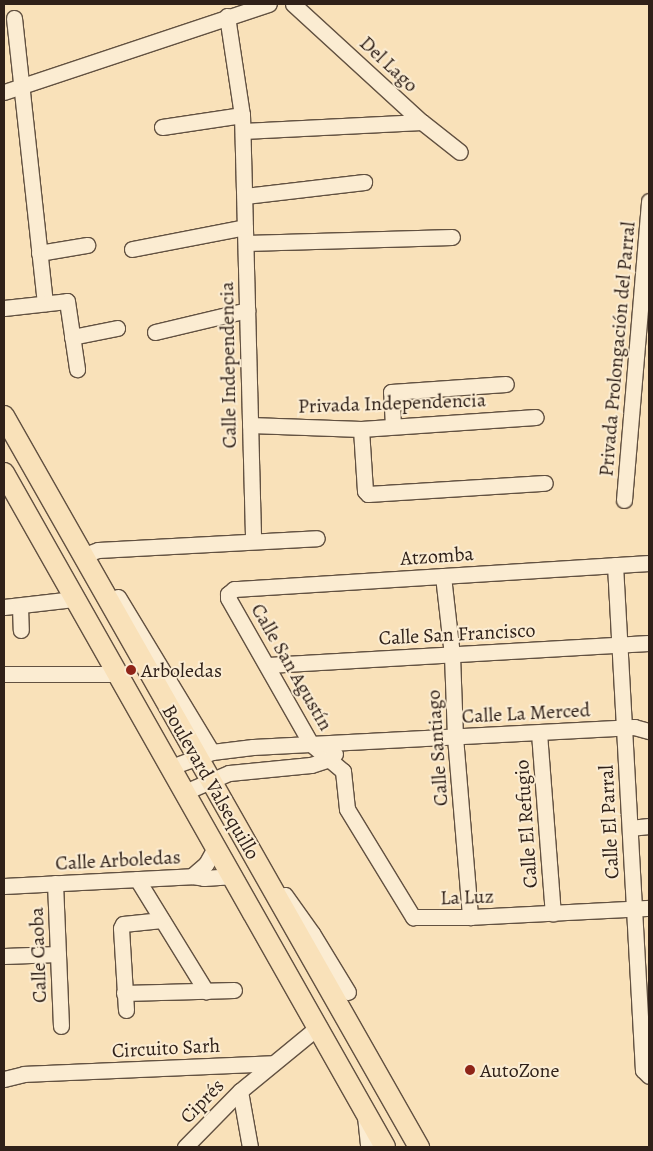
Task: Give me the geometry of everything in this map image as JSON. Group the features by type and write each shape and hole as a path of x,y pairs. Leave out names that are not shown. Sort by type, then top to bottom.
{"main road":[{"name":"Boulevard Valsequillo","path":"4,416 82,556 204,755 210,781 236,826 282,897 419,1147"},
{"name":"Boulevard Valsequillo","path":"4,472 74,599 234,876 385,1147"}],"street":[{"path":"4,92 227,16 269,4"},
{"name":"Del Lago","path":"293,4 422,122 460,152"},
{"name":"Calle Independencia","path":"227,16 243,131 253,542"},
{"path":"14,18 45,304"},
{"path":"162,127 242,115"},
{"path":"243,131 422,122"},
{"path":"244,196 364,182"},
{"name":"Privada Prolongación del Parral","path":"624,500 649,201"},
{"path":"132,249 245,228"},
{"path":"246,243 425,242 452,237"},
{"path":"39,253 87,245"},
{"path":"4,308 67,301 77,370"},
{"path":"155,332 247,310"},
{"path":"72,337 117,328"},
{"path":"393,426 391,392 506,384"},
{"name":"Privada Independencia","path":"250,426 361,429 536,417"},
{"path":"361,429 365,491 368,494 545,484"},
{"path":"82,556 98,550 317,538"},
{"name":"Atzomba","path":"228,594 234,589 649,563"},
{"name":"Calle El Parral","path":"615,565 630,828 642,908 643,1070 648,1076"},
{"name":"Calle Santiago","path":"443,576 452,655 456,737 470,917"},
{"path":"105,578 204,755"},
{"name":"Calle San Agustín","path":"228,594 228,598 311,744 343,771 347,809"},
{"path":"4,607 20,607 74,599"},
{"path":"20,607 21,630"},
{"name":"Calle San Francisco","path":"267,665 649,643"},
{"path":"4,674 118,674"},
{"name":"Calle La Merced","path":"171,767 204,755 311,744 344,744 624,728 649,731"},
{"name":"Calle El Refugio","path":"539,733 553,913"},
{"path":"185,792 229,773 311,765 330,759 344,744"},
{"name":"La Luz","path":"347,809 409,915 418,918 470,917 642,908"},
{"path":"630,828 649,826"},
{"path":"192,876 206,864 216,846"},
{"name":"Calle Arboledas","path":"4,886 192,876 204,878 234,876"},
{"path":"137,879 206,991"},
{"name":"Calle Caoba","path":"55,883 61,1026"},
{"path":"282,897 312,933 348,992"},
{"path":"126,1010 121,928 123,924 162,920"},
{"path":"4,956 58,954"},
{"path":"124,993 234,990"},
{"path":"271,1063 318,1027"},
{"name":"Circuito Sarh","path":"4,1079 24,1074 271,1063"},
{"name":"Ciprés","path":"185,1147 240,1091 271,1063"},
{"path":"240,1091 250,1147"},
{"path":"365,1112 368,1147"}],"place":[{"name":"Arboledas","path":"131,670"},
{"name":"AutoZone","path":"470,1070"}]}
